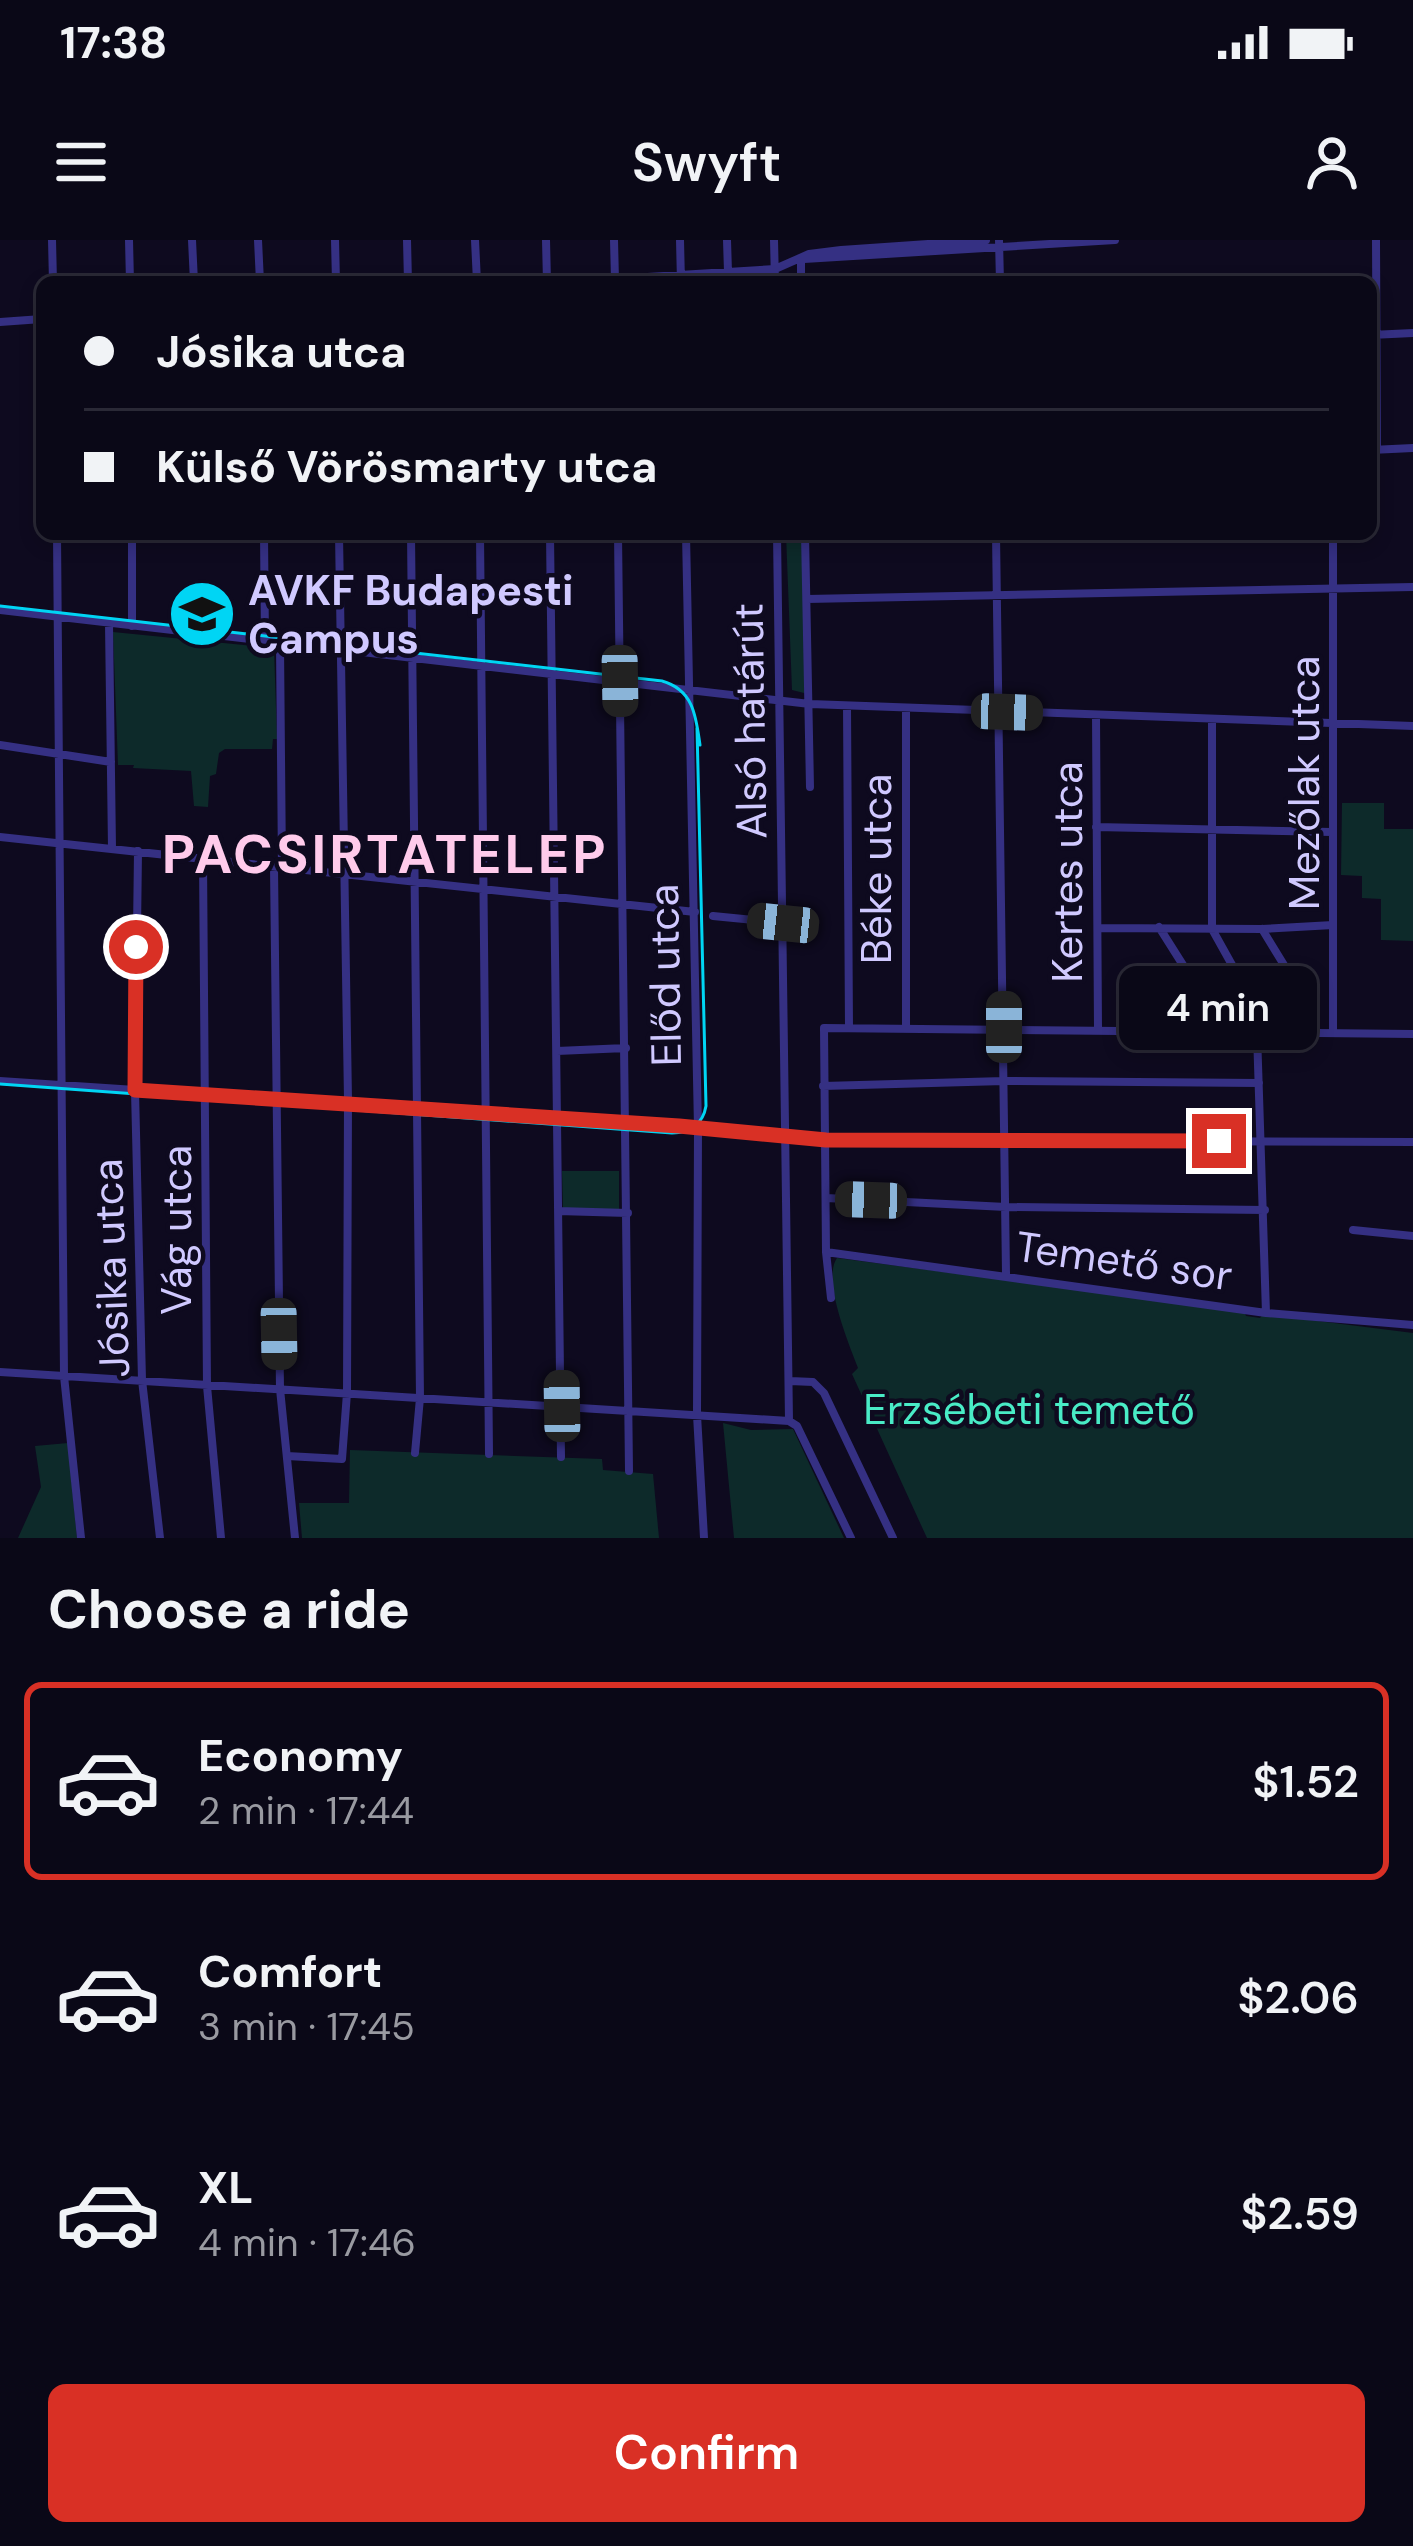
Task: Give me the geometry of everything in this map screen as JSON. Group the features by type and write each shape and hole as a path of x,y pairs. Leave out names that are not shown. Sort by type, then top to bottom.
{"street":[{"path":"52,240 52,276"},
{"path":"129,240 130,276"},
{"path":"192,240 194,276"},
{"path":"257,240 260,276"},
{"path":"335,240 336,276"},
{"path":"407,240 408,276"},
{"path":"475,240 477,276"},
{"path":"546,240 547,276"},
{"path":"614,240 615,276"},
{"path":"680,240 681,276"},
{"path":"727,240 728,272"},
{"path":"774,240 775,276"},
{"path":"861,253 986,240"},
{"path":"697,276 775,269 808,254 1115,240"},
{"path":"1376,240 1376,276"},
{"path":"1000,276 1002,243"},
{"path":"801,276 802,259"},
{"path":"0,322 36,319"},
{"path":"1377,335 1413,332"},
{"path":"1377,450 1413,448"},
{"path":"57,540 64,1376 81,1538"},
{"path":"132,540 132,626"},
{"path":"264,540 265,642"},
{"path":"287,1456 342,1459 347,1394 348,1105 339,540"},
{"path":"411,540 418,1110 415,1453"},
{"path":"480,540 489,1454"},
{"path":"550,540 560,1457"},
{"path":"618,540 629,1471"},
{"name":"Előd utca","path":"686,540 698,1128 697,1415 704,1538"},
{"name":"Alsó határút","path":"777,540 789,1420"},
{"name":"Alsó határút","path":"805,540 810,787"},
{"path":"996,540 1006,1274"},
{"name":"Mezőlak utca","path":"1333,540 1334,1031"},
{"path":"806,599 1413,587"},
{"path":"0,610 808,704 1413,726"},
{"path":"109,623 112,848"},
{"path":"280,644 275,1100 280,1390 295,1538"},
{"path":"847,706 849,1028"},
{"name":"Béke utca","path":"906,708 906,1029"},
{"name":"Kertes utca","path":"1096,715 1098,1029"},
{"path":"1211,719 1212,928 1241,981"},
{"path":"0,746 111,762"},
{"path":"1096,826 1332,832"},
{"path":"0,837 695,912"},
{"name":"Jósika utca","path":"137,851 135,1090 142,1381 160,1538"},
{"name":"Vág utca","path":"203,859 207,1385 221,1538"},
{"path":"713,916 783,923"},
{"path":"1098,928 1333,925"},
{"path":"1159,927 1195,984"},
{"path":"1262,929 1292,978"},
{"path":"831,1298 821,1140 824,1028 1413,1034"},
{"path":"1257,1033 1265,1312"},
{"path":"556,1052 626,1048"},
{"path":"0,1081 821,1140 1413,1142"},
{"path":"824,1086 1004,1081 1259,1084"},
{"path":"826,1198 1006,1207 1265,1210"},
{"path":"558,1211 628,1213"},
{"path":"1354,1230 1413,1236"},
{"name":"Temető sor","path":"826,1252 1265,1312 1413,1325"},
{"path":"0,1372 789,1420 797,1426 851,1538"},
{"path":"790,1381 813,1382 824,1393 893,1538"}],"green space":[{"path":"786,540 804,540 808,691 792,690"},
{"path":"113,632 274,648 277,739 272,749 219,753 216,774 210,776 208,807 194,806 191,771 118,765"},
{"path":"1342,803 1384,803 1384,829 1413,829 1413,941 1381,940 1381,899 1362,898 1362,876 1341,875"},
{"path":"562,1171 619,1171 619,1210 563,1210"},
{"name":"Erzsébeti temető","path":"837,1258 1244,1311 1246,1316 1260,1318 1263,1314 1413,1333 1413,1538 927,1538 852,1374 858,1368 834,1295"},
{"path":"723,1423 751,1430 793,1429 844,1538 734,1538"},
{"path":"68,1443 77,1538 18,1538 41,1487 35,1446"},
{"path":"350,1450 602,1459 603,1470 653,1474 659,1538 302,1538 299,1503 349,1503"}],"tram line":[{"path":"0,606 662,681 687,698 700,745"},
{"path":"0,1084 672,1133 690,1129 706,1106 697,728"}],"place":[{"name":"AVKF Budapesti Campus","path":"202,614"}],"district":[{"name":"PACSIRTATELEP","path":"385,854"}],"route":[{"path":"136,947 135,1090 826,1140 1219,1141"}]}
